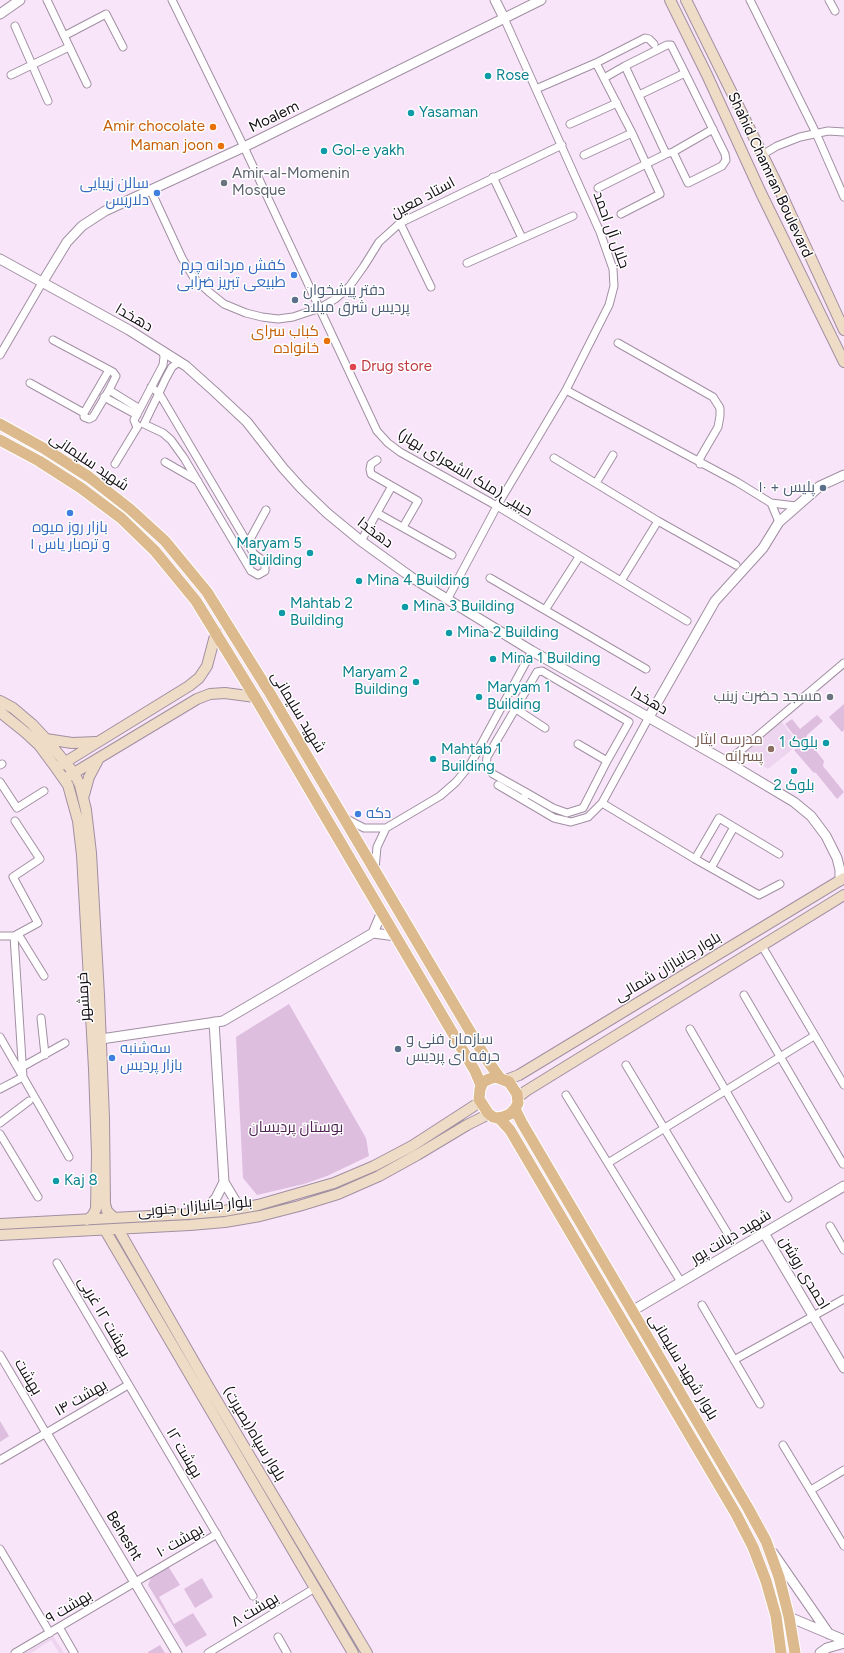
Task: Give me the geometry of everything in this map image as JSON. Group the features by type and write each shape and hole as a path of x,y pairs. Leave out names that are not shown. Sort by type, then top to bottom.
{"main road":[{"name":"Shahid Chamran Boulevard","path":"670,0 707,75 761,193 844,362"},
{"name":"Shahid Chamran Boulevard","path":"686,0 762,154 844,330"},
{"name":"شهید سلیمانی","path":"0,424 45,449 89,477 130,509 165,541 208,592 268,690 487,1060 503,1079"},
{"name":"شهید سلیمانی","path":"0,440 39,461 81,488 121,518 155,551 196,601 255,697 382,912 475,1071 481,1085"},
{"path":"60,765 189,686 199,678 207,666 216,632"},
{"path":"64,779 197,699 210,694 225,693 255,697"},
{"name":"خرمشهر","path":"0,701 13,708 46,739 60,765 70,792 78,821 82,855 101,1208"},
{"name":"خرمشهر","path":"0,712 26,732 60,765 74,773 80,786 86,810 91,853 101,1039 101,1208"},
{"path":"46,739 72,744 98,742"},
{"path":"83,797 89,777 98,759"},
{"name":"بلوار جانبازان شمالی","path":"503,1079 519,1075 842,879"},
{"name":"بلوار جانبازان شمالی","path":"516,1103 526,1091 844,895"},
{"path":"496,1077 503,1079 515,1090 516,1103 508,1115 494,1116 480,1102 479,1096 481,1085 489,1079 496,1077"},
{"name":"بلوار جانبازان جنوبی","path":"0,1224 202,1213 244,1208 296,1195 334,1183 374,1166 412,1146 480,1102"},
{"name":"بلوار شهید سلیمانی","path":"516,1103 522,1123 766,1541 779,1577 790,1617 794,1653"},
{"name":"بلوار شهید سلیمانی","path":"494,1116 510,1130 736,1514 753,1547 766,1581 776,1616 781,1653"},
{"name":"بلوار جانبازان جنوبی","path":"0,1235 225,1222 260,1216 338,1194 378,1176 467,1125 494,1116"},
{"path":"87,1220 101,1208 114,1218"},
{"name":"بلوار سپاه(بصیرت)","path":"118,1229 204,1388 315,1588 353,1653"},
{"name":"بلوار سپاه(بصیرت)","path":"105,1230 326,1582 367,1653"},
{"path":"659,1385 671,1378"},
{"path":"315,1588 326,1582"},
{"path":"776,1616 790,1617"}],"street":[{"path":"0,14 20,0"},
{"path":"47,0 87,84"},
{"name":"حبیبی(ملک الشعرای بهار)","path":"172,0 244,147 377,431 388,443 400,452 497,506 687,621"},
{"path":"495,0 504,18"},
{"name":"Moalem","path":"42,283 67,242 82,226 105,211 244,147 541,0"},
{"path":"750,0 816,133 844,197"},
{"path":"829,0 834,11"},
{"path":"64,36 106,14 123,47"},
{"name":"جلال آل احمد","path":"448,598 497,506 566,390 609,305 614,286 613,269 600,232 562,144 504,18"},
{"path":"15,26 48,101"},
{"path":"536,89 596,63 645,38 650,39 654,44"},
{"path":"604,78 625,66 667,45 671,45 725,154 726,160 722,166 688,183 639,96 625,66"},
{"path":"11,75 69,47"},
{"path":"596,63 632,133 660,194 621,214"},
{"path":"639,96 685,73"},
{"path":"570,124 617,103"},
{"path":"598,188 670,153 713,129"},
{"path":"762,154 800,137 828,131 844,132"},
{"path":"584,155 632,133"},
{"name":"استاد معین","path":"151,191 170,234 194,278 224,304 246,313 278,319 293,317 320,308 334,299 349,287 379,242 400,223 562,144"},
{"path":"494,177 522,238"},
{"path":"467,263 573,216"},
{"path":"400,223 431,287"},
{"path":"0,259 42,283 0,355"},
{"name":"دهخدا","path":"42,283 129,330 179,362 215,392 247,422 301,488 327,513 361,541 411,577 448,598 532,651 782,794 811,816 823,832 833,850 842,879"},
{"path":"30,383 84,413 84,417 89,419 93,417 109,390 116,376 114,372 54,340"},
{"path":"618,343 713,397 720,408 718,427 700,458 700,464"},
{"path":"115,464 138,426 136,425 137,414 163,365 163,351"},
{"path":"151,387 159,392 254,554 265,562 265,571 258,575 251,571 184,458 171,440 163,433 144,424 159,392 172,367 179,362"},
{"path":"84,413 109,370"},
{"path":"109,390 137,414"},
{"path":"566,390 700,464 737,482 771,503 796,506"},
{"path":"104,397 137,414"},
{"path":"596,483 613,455"},
{"path":"554,458 658,521 736,565"},
{"path":"377,460 371,464 371,474 418,502 404,527"},
{"path":"165,462 198,481"},
{"path":"498,785 554,818 571,822 588,817 602,803 715,602 763,548 779,522 820,486 844,474"},
{"path":"361,541 392,486"},
{"path":"771,503 779,522"},
{"path":"248,543 266,510"},
{"path":"377,513 452,555"},
{"path":"621,581 658,521"},
{"path":"545,610 579,557"},
{"path":"490,578 646,669"},
{"path":"341,815 364,828 386,828 440,796 456,782 470,765 532,651"},
{"path":"727,762 844,663"},
{"path":"537,672 542,672 629,722 583,808 567,813 552,808 493,774 486,765 487,757 516,709 537,672"},
{"path":"516,709 545,728"},
{"path":"578,744 607,761"},
{"path":"0,782 17,808 44,792"},
{"path":"522,800 527,793"},
{"path":"602,803 695,859 760,895 780,884"},
{"path":"695,859 719,818 779,854"},
{"path":"0,936 16,935 38,923 13,877 40,859 16,821"},
{"path":"711,868 734,827"},
{"path":"375,872 377,847 386,828"},
{"path":"101,1039 223,1021 373,933 382,912"},
{"path":"373,933 396,936"},
{"path":"16,935 44,976"},
{"path":"16,935 23,1077"},
{"path":"762,946 844,1085"},
{"path":"744,995 843,1164"},
{"path":"41,1018 45,1055"},
{"path":"214,1022 224,1182 236,1202 244,1208"},
{"path":"690,1029 788,1198"},
{"path":"608,1163 814,1036"},
{"path":"0,1037 69,1156"},
{"path":"22,1067 66,1044"},
{"path":"626,1065 728,1234"},
{"path":"0,1089 23,1077"},
{"path":"566,1095 682,1282"},
{"path":"0,1123 29,1101"},
{"path":"0,1134 38,1197"},
{"path":"202,1213 216,1198 224,1182"},
{"name":"شهید دیانت پور","path":"632,1311 844,1186"},
{"path":"830,1226 844,1250"},
{"name":"احمدی روشن","path":"764,1233 844,1368"},
{"name":"بهشت ۱۲ غربی","path":"57,1263 128,1385"},
{"path":"734,1360 844,1299"},
{"path":"702,1305 760,1404"},
{"name":"بهشت","path":"0,1355 46,1433"},
{"name":"بهشت ۱۴","path":"0,1460 128,1385"},
{"name":"بهشت ۱۲","path":"128,1385 253,1596"},
{"name":"Behesht","path":"46,1433 177,1653"},
{"path":"783,1445 844,1546"},
{"path":"811,1490 844,1470"},
{"name":"بهشت ۱۰","path":"135,1582 217,1534"},
{"path":"766,1541 829,1634"},
{"path":"0,1549 50,1633"},
{"name":"بهشت ۹","path":"15,1653 135,1582"},
{"name":"بهشت ۸","path":"208,1653 315,1588"},
{"path":"790,1617 844,1640"},
{"path":"59,1627 74,1653"},
{"path":"278,1637 287,1653"},
{"path":"820,1653 827,1648 844,1643"}],"shaded area":[{"name":"مدرسه ایثار پسرانه","path":"781,721 799,744 768,769 744,754"},
{"path":"53,1636 64,1653 59,1653 51,1640 31,1653 25,1653"}],"green space":[{"path":"844,704 844,730 842,732 829,717"},
{"path":"817,715 823,721 807,735 806,738 824,761 823,766 844,792 837,799 816,773 813,772 794,750 801,744 785,724 792,719 800,729"},
{"name":"بوستان پردیسان","path":"289,1004 366,1138 369,1156 327,1176 304,1184 257,1195 243,1178 236,1037"},
{"path":"0,1421 9,1436 0,1442"},
{"path":"168,1566 180,1585 159,1597 174,1624 193,1613 207,1635 186,1647 148,1585 151,1577"},
{"path":"202,1578 213,1597 195,1608 184,1589"},
{"path":"160,1645 165,1653 148,1653 148,1652"}],"place":[{"name":"Rose","path":"488,76"},
{"name":"Yasaman","path":"411,113"},
{"name":"Amir chocolate","path":"213,127"},
{"name":"Maman joon","path":"221,146"},
{"name":"Gol-e yakh","path":"324,151"},
{"name":"Amir-al-Momenin Mosque","path":"224,183"},
{"name":"سالن زیبایی دلاریس","path":"157,193"},
{"name":"کفش مردانه چرم طبیعی تبریز ضرابی","path":"294,275"},
{"name":"دفتر پیشخوان پردیس شرق میلاد","path":"295,300"},
{"name":"کباب سرای خانواده","path":"327,341"},
{"name":"Drug store","path":"353,367"},
{"name":"پلیس + ۱۰","path":"823,488"},
{"name":"بازار روز میوه و تره‌بار یاس ۱","path":"70,513"},
{"name":"Maryam 5 Building","path":"310,553"},
{"name":"Mina 4 Building","path":"359,581"},
{"name":"Mina 3 Building","path":"405,607"},
{"name":"Mahtab 2 Building","path":"282,613"},
{"name":"Mina 2 Building","path":"449,633"},
{"name":"Mina 1 Building","path":"493,659"},
{"name":"Maryam 2 Building","path":"416,682"},
{"name":"Maryam 1 Building","path":"479,697"},
{"name":"مسجد حضرت زینب","path":"830,697"},
{"name":"بلوک 1","path":"826,743"},
{"name":"مدرسه ایثار پسرانه","path":"771,749"},
{"name":"Mahtab 1 Building","path":"433,759"},
{"name":"بلوک 2","path":"794,771"},
{"name":"دکه","path":"358,814"},
{"name":"سازمان فنی و حرفه ای پردیس","path":"398,1049"},
{"name":"سه‌شنبه بازار پردیس","path":"112,1058"},
{"name":"Kaj 8","path":"56,1181"}]}
